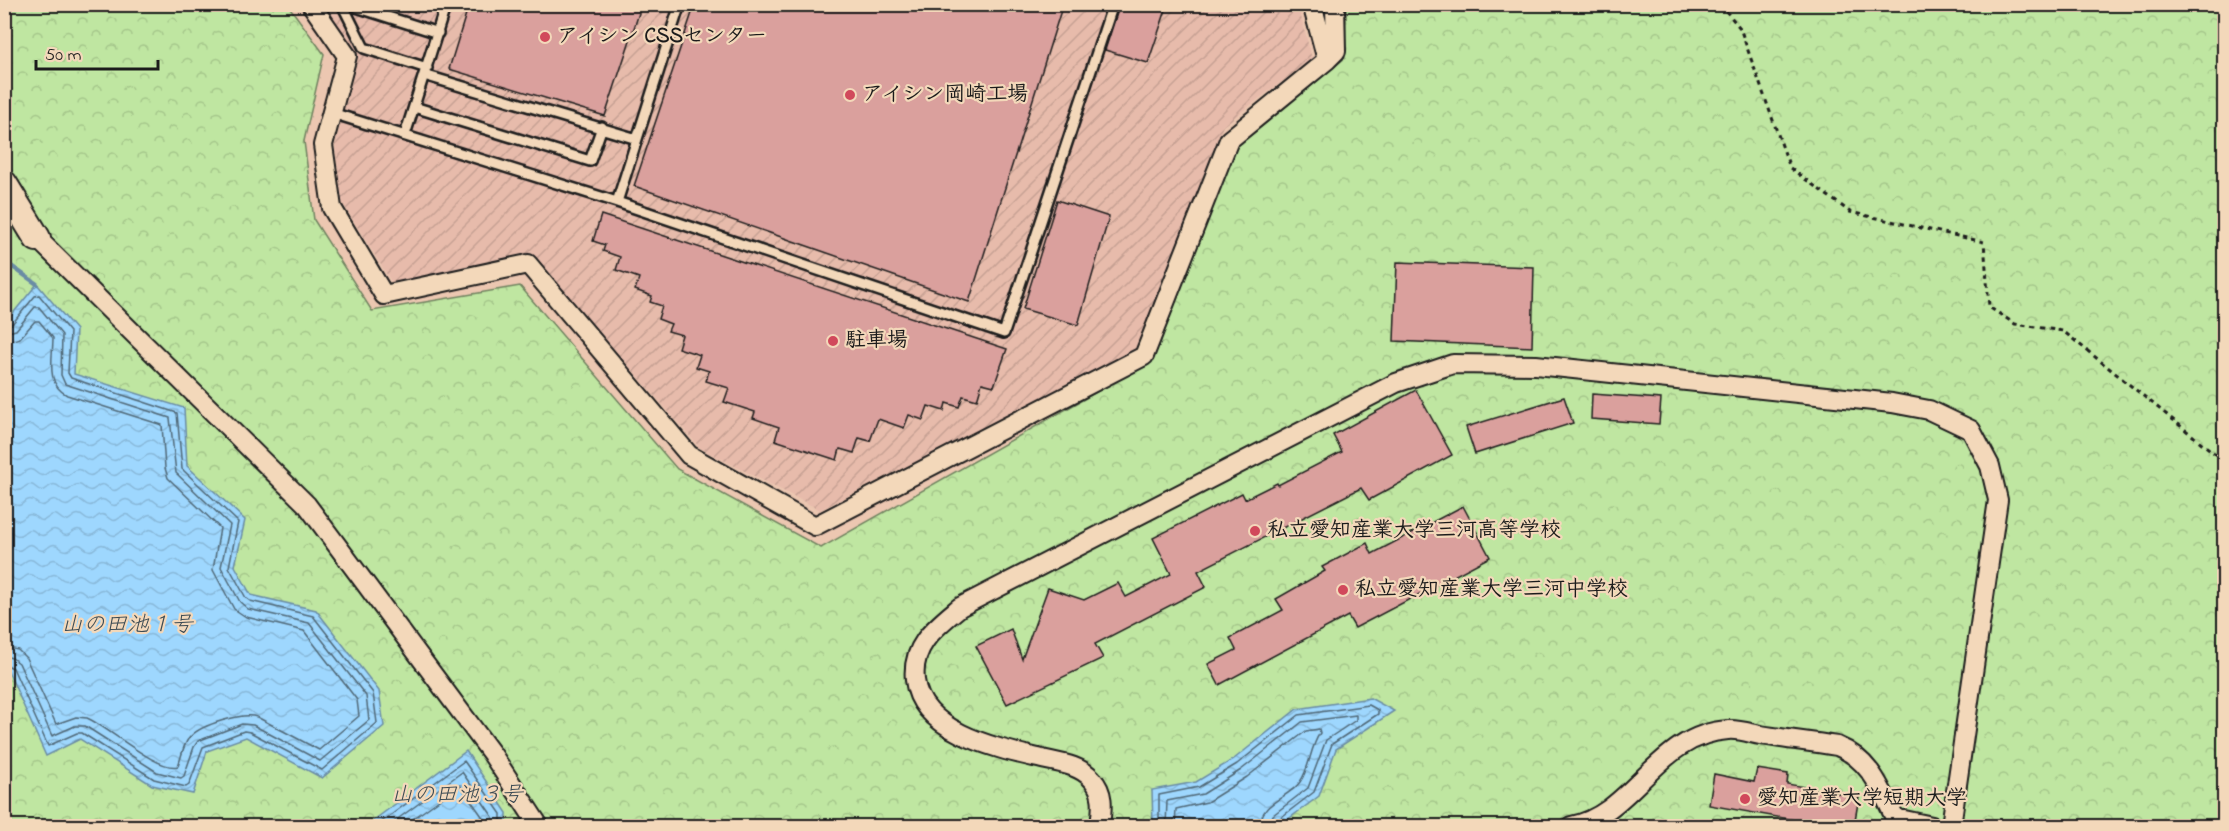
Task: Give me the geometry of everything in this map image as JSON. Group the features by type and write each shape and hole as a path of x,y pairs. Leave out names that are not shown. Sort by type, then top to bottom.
{"street":[{"path":"311,4 347,56 323,145 332,208 384,295 528,264 689,455 815,526 1144,356 1229,140 1336,51 1335,4"},
{"path":"1312,4 1327,60"},
{"path":"4,184 37,238 307,505 492,754 538,826"},
{"path":"1100,826 1102,796 1092,779 1077,768 989,746 948,727 927,709 916,690 914,672 918,651 930,631 960,607 1396,383 1453,364 1536,365 1892,403 1929,410 1971,430 1990,466 1998,500 1951,826"},
{"path":"1571,826 1586,824 1611,807 1671,752 1691,739 1729,730 1838,746 1852,752 1878,782 1895,818 1932,826"}],"lane":[{"path":"342,4 364,48 425,71 637,139"},
{"path":"347,4 438,33"},
{"path":"405,135 446,4"},
{"path":"617,202 680,4"},
{"path":"332,113 617,202 1004,333 1113,4"},
{"path":"414,107 590,161 602,128"}],"path":[{"path":"1720,4 1740,28 1790,168 1850,212 1984,242 1989,307 2015,324 2063,330 2224,461"}],"shaded area":[{"path":"323,5 1298,5 1312,59 1223,126 1137,350 820,510 700,448 532,254 392,283 342,202 335,145 358,58"}],"green space":[{"path":"5,5 288,5 324,54 304,141 314,220 372,311 520,286 677,469 821,548 1153,360 1229,153 1345,58 1346,5 2224,5 2224,826 5,826"}],"water":[{"name":"山の田池１号","path":"37,284 76,330 74,374 184,408 187,466 245,520 235,566 251,595 316,610 379,691 384,726 322,778 246,737 207,751 193,794 152,785 80,739 46,756 5,664 5,323"},
{"path":"1370,698 1394,711 1336,749 1319,796 1279,826 1153,826 1152,790 1196,782 1234,759 1297,709"},
{"name":"山の田池３号","path":"466,751 507,813 507,826 366,826"}],"building":[{"name":"アイシン CSSセンター","path":"469,4 642,4 605,116 449,69"},
{"name":"アイシン岡崎工場","path":"695,4 1063,4 969,302 634,186"},
{"path":"1120,4 1168,4 1148,63 1105,50"},
{"path":"1057,200 1109,217 1078,325 1023,309"},
{"name":"駐車場","path":"601,215 1007,349 994,386 982,383 977,400 963,396 959,407 946,403 944,411 928,406 923,420 909,415 904,428 878,419 870,441 859,438 854,453 840,449 837,460 775,440 779,427 753,418 755,412 724,402 729,388 706,381 709,371 696,367 700,355 678,348 682,335 668,331 671,324 658,319 662,306 650,302 652,296 635,290 639,278 616,270 620,257 603,251 605,245 593,241"},
{"path":"1397,262 1534,267 1532,347 1394,341"},
{"path":"1416,390 1452,455 1369,500 1361,488 1198,571 1206,587 1095,644 1103,658 1007,704 976,646 1011,629 1022,659 1048,588 1084,600 1118,583 1126,597 1171,574 1153,538 1242,493 1245,499 1342,452 1333,435"},
{"path":"1592,394 1661,399 1659,424 1591,419"},
{"path":"1564,397 1573,423 1475,454 1466,427"},
{"path":"1463,506 1490,557 1355,628 1348,616 1219,685 1208,664 1236,650 1230,638 1283,610 1276,599 1325,571 1322,567 1367,543 1372,554"},
{"path":"1757,769 1788,774 1787,784 1859,797 1854,826 1829,826 1709,805 1714,774 1754,782"}],"waterway":[{"path":"4,261 37,284"}],"place":[{"name":"アイシン CSSセンター","path":"545,37"},
{"name":"アイシン岡崎工場","path":"850,95"},
{"name":"駐車場","path":"833,341"},
{"name":"私立愛知産業大学三河高等学校","path":"1255,531"},
{"name":"私立愛知産業大学三河中学校","path":"1343,590"},
{"name":"愛知産業大学短期大学","path":"1745,799"}]}
